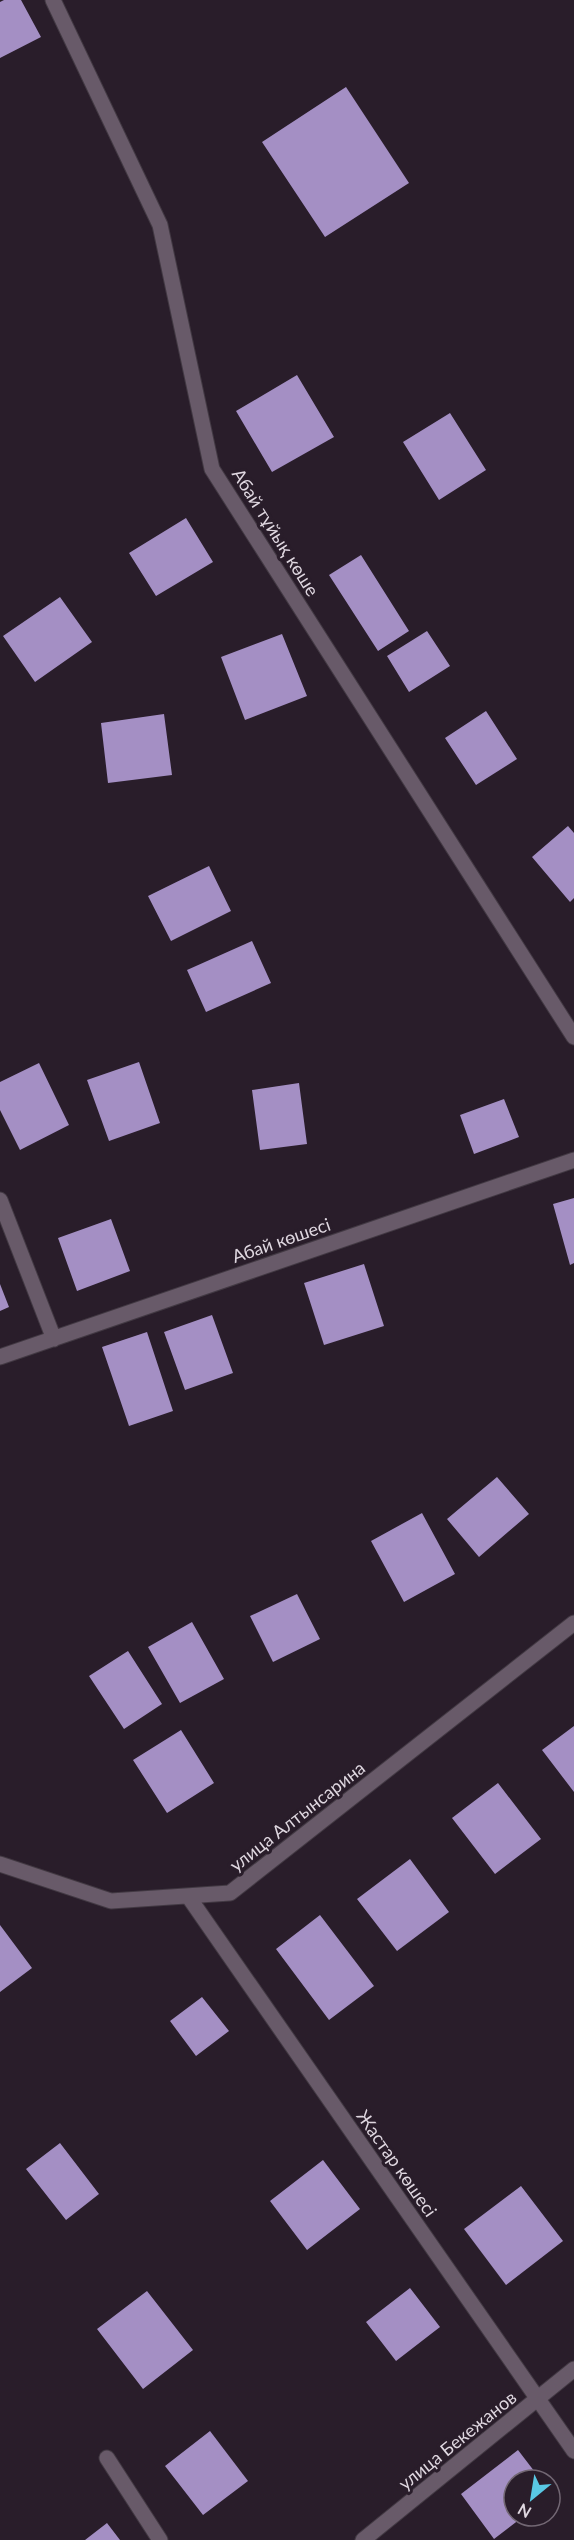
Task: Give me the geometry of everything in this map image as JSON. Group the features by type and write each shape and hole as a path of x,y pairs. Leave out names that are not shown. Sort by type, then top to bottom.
{"street":[{"name":"Абай тұйық көше","path":"53,0 160,225 212,469 574,1037"},
{"name":"Абай көшесі","path":"0,1357 574,1160"},
{"path":"0,1200 54,1339"},
{"name":"улица Алтынсарина","path":"0,1864 111,1901 230,1893 574,1623"},
{"name":"Жастар көшесі","path":"188,1896 574,2451"},
{"name":"улица Бекежанов","path":"363,2540 574,2369"},
{"path":"107,2458 160,2540"}],"building":[{"path":"21,0 41,37 0,58 0,2"},
{"path":"346,87 409,183 325,237 262,142"},
{"path":"297,375 334,437 272,472 236,411"},
{"path":"450,413 486,470 439,500 403,442"},
{"path":"186,518 213,562 156,596 129,553"},
{"path":"361,555 409,631 378,651 329,575"},
{"path":"60,597 92,642 35,682 3,636"},
{"path":"427,631 450,666 409,692 387,656"},
{"path":"282,634 307,696 245,720 221,657"},
{"path":"486,711 517,759 476,785 445,738"},
{"path":"164,714 172,775 108,783 101,723"},
{"path":"568,826 574,833 574,898 570,902 532,857"},
{"path":"209,866 231,911 171,941 148,896"},
{"path":"252,941 271,983 206,1012 187,970"},
{"path":"139,1062 160,1123 109,1141 87,1080"},
{"path":"39,1063 69,1125 20,1150 0,1110 0,1082"},
{"path":"299,1083 307,1144 260,1150 252,1090"},
{"path":"504,1099 519,1137 474,1154 460,1115"},
{"path":"574,1198 574,1263 570,1265 553,1204"},
{"path":"111,1219 130,1271 77,1291 58,1238"},
{"path":"364,1264 384,1326 324,1345 304,1283"},
{"path":"0,1284 9,1307 0,1311"},
{"path":"212,1315 233,1373 185,1390 164,1332"},
{"path":"147,1332 173,1411 129,1426 102,1347"},
{"path":"497,1477 529,1514 479,1557 447,1519"},
{"path":"422,1513 455,1574 404,1602 371,1541"},
{"path":"297,1594 320,1639 273,1662 250,1616"},
{"path":"192,1622 224,1679 180,1703 148,1647"},
{"path":"128,1651 162,1704 124,1729 89,1676"},
{"path":"574,1726 574,1792 542,1750"},
{"path":"181,1730 214,1783 167,1813 133,1760"},
{"path":"498,1783 541,1839 495,1874 452,1818"},
{"path":"410,1859 449,1912 397,1951 357,1899"},
{"path":"320,1915 374,1986 329,2020 276,1949"},
{"path":"0,1925 32,1968 0,1992"},
{"path":"202,1997 229,2031 196,2056 170,2021"},
{"path":"60,2143 99,2194 66,2220 26,2169"},
{"path":"323,2160 360,2209 307,2250 270,2201"},
{"path":"521,2186 563,2241 506,2285 464,2229"},
{"path":"410,2288 440,2327 396,2361 366,2322"},
{"path":"147,2291 193,2350 143,2389 97,2329"},
{"path":"210,2431 248,2481 203,2515 165,2466"},
{"path":"518,2450 532,2468 502,2468 502,2528 508,2528 494,2539 461,2494"},
{"path":"107,2523 120,2540 85,2540"}]}
